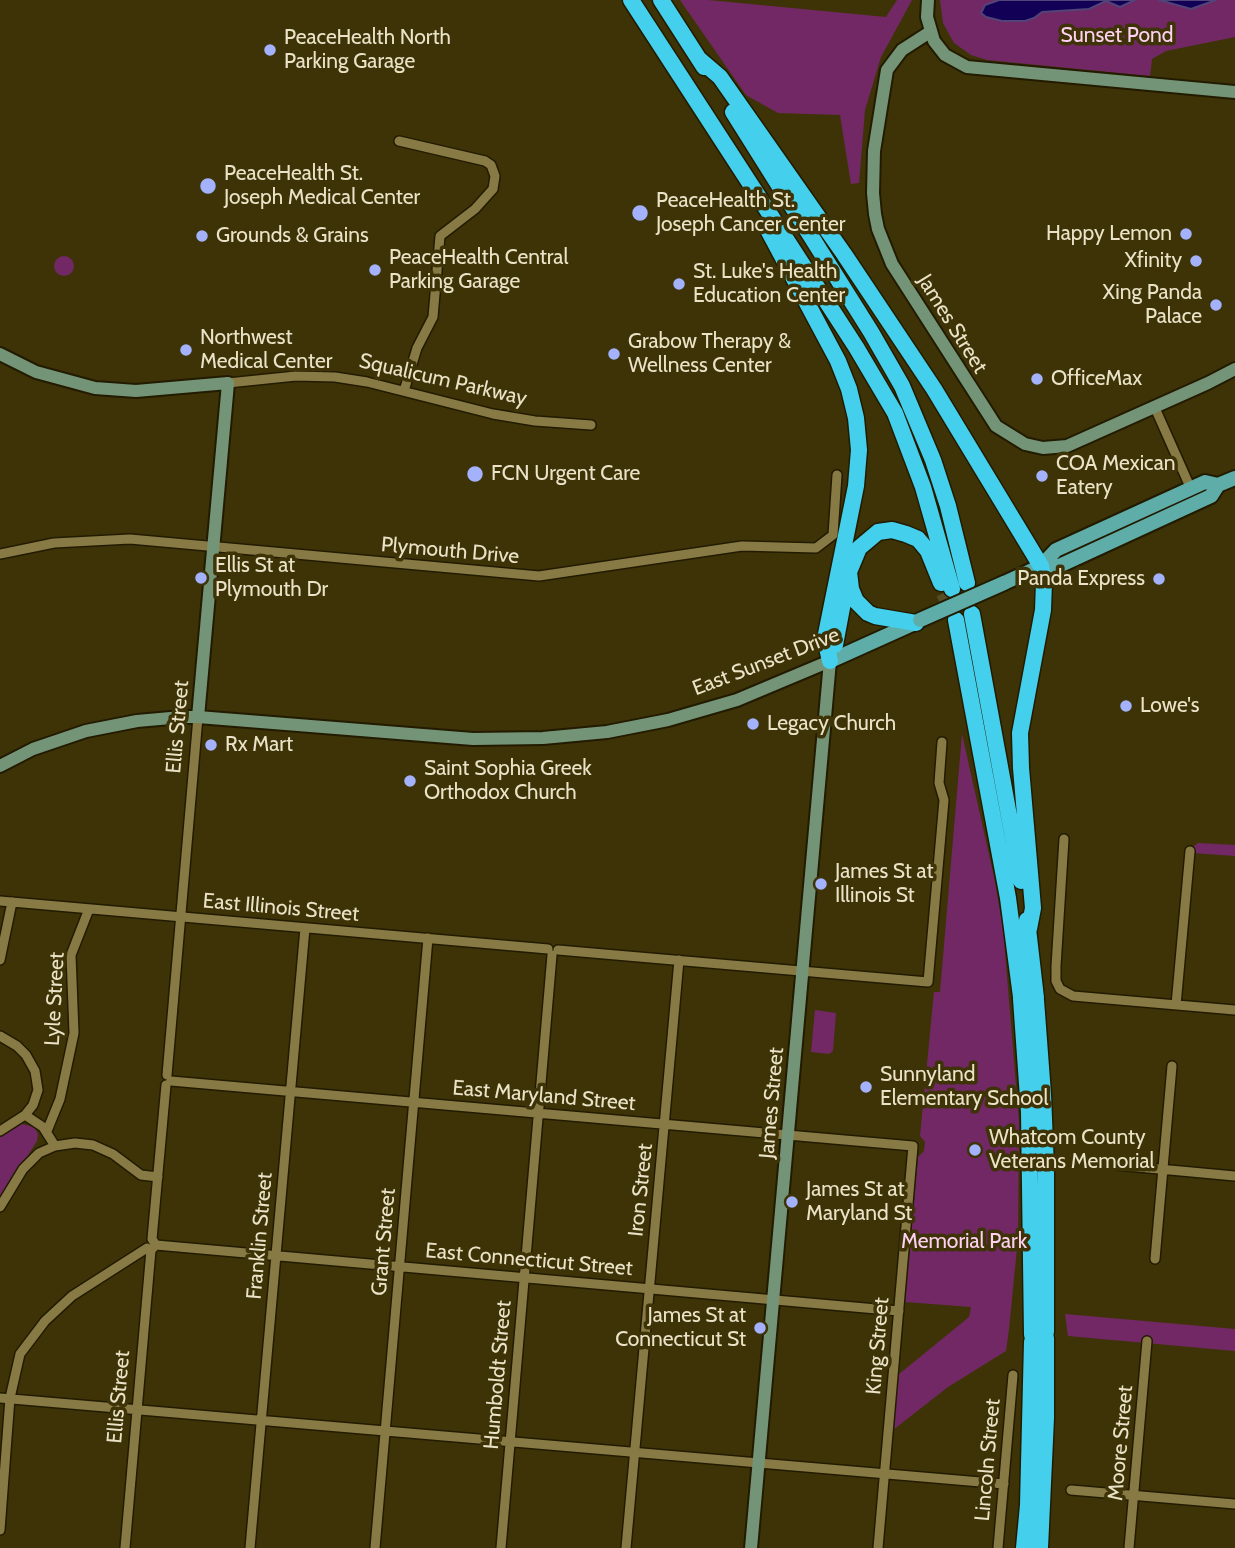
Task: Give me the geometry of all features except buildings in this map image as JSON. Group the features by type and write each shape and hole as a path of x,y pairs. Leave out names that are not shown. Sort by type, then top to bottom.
{"highway":[{"path":"631,0 856,347 895,413 923,488 954,588"},
{"path":"661,0 871,332 902,386 933,460 948,506 954,588"},
{"path":"699,59 720,77 844,254 934,389 1041,566 1044,583 1043,610 1020,733 1033,908 1029,929 1028,998"},
{"path":"749,184 753,202 838,361 856,418 858,468 825,639 830,661"},
{"path":"830,661 849,572 859,548 878,533 892,530 918,540 929,551 954,588"},
{"path":"849,572 853,595 868,613 884,619 918,622"},
{"path":"972,614 1029,929"},
{"path":"956,620 1028,998 1043,1094 1046,1168 1039,1337 1024,1548"},
{"path":"1039,1337 1045,1432 1040,1548"}],"main road":[{"name":"East Sunset Drive","path":"830,661 1041,566 1059,566 1211,496 1219,485 1235,478"},
{"name":"East Sunset Drive","path":"1041,566 1053,551 1205,482 1219,485"}],"street":[{"path":"929,0 927,17 930,32 945,55 967,67 1235,92"},
{"name":"James Street","path":"930,32 902,50 887,70 876,140 873,193 875,214 884,246 902,281 990,420 1013,439 1025,444 1043,448 1067,446 1235,369"},
{"path":"399,141 485,161 491,165 495,176 493,189 475,209 440,236 433,317 417,348 404,391"},
{"name":"Squalicum Parkway","path":"0,354 36,372 95,388 136,391 281,377 323,376 404,391 493,414 536,421 591,425"},
{"path":"1220,375 1235,377"},
{"name":"Ellis Street","path":"125,1548 228,383"},
{"path":"1154,408 1191,489"},
{"name":"Plymouth Drive","path":"0,554 54,543 130,539 539,576 742,546 816,548 832,535 837,475"},
{"name":"James Street","path":"751,1548 830,661"},
{"name":"East Sunset Drive","path":"0,766 33,749 86,731 137,721 198,717 454,738 542,738 637,727 737,700 830,661"},
{"name":"East Illinois Street","path":"0,901 928,982 944,800 939,783 942,742"},
{"path":"1064,839 1056,981 1060,989 1073,996 1235,1010"},
{"path":"1176,1005 1190,851"},
{"path":"0,960 12,902"},
{"name":"Lyle Street","path":"47,1131 60,1099 71,1051 74,1023 71,955 89,909"},
{"name":"Franklin Street","path":"250,1548 305,928"},
{"name":"Grant Street","path":"375,1548 428,938"},
{"name":"Humboldt Street","path":"501,1548 553,951"},
{"name":"Iron Street","path":"626,1548 679,960"},
{"path":"0,1037 22,1050 37,1077 36,1100 26,1115 0,1130"},
{"path":"1155,1259 1172,1066"},
{"name":"East Maryland Street","path":"168,1080 913,1146"},
{"path":"26,1115 47,1131 55,1146"},
{"path":"0,1207 31,1160 55,1146 75,1143 93,1145 113,1154 137,1173 158,1177"},
{"name":"King Street","path":"878,1548 913,1146"},
{"path":"1105,1164 1235,1175"},
{"path":"0,1530 5,1398 20,1354 45,1321 87,1285 152,1245"},
{"name":"East Connecticut Street","path":"152,1245 899,1311"},
{"name":"Moore Street","path":"1129,1548 1147,1340"},
{"name":"Lincoln Street","path":"998,1548 1013,1375"},
{"path":"5,1398 1004,1484"},
{"path":"1071,1490 1235,1504"}],"green space":[{"path":"680,0 708,0 886,17 897,0 912,0 881,57 865,110 859,183 851,184 840,115 778,113 746,95"},
{"name":"Sunset Pond","path":"940,0 1235,0 1235,37 1166,51 1152,59 1150,76 987,60 971,55 954,43 943,23"},
{"path":"64,256 71,259 74,266 71,273 64,276 57,273 54,266 57,259"},
{"name":"Memorial Park","path":"962,734 1003,928 1019,1122 1018,1238 1009,1329 1006,1351 948,1387 893,1430 898,1375 969,1317 971,1307 905,1302 918,1157 924,1151 925,1142 920,1136 934,992 940,992"},
{"path":"1198,843 1235,845 1235,856 1192,853 1193,847"},
{"path":"815,1010 836,1013 833,1051 829,1054 811,1052"},
{"path":"22,1124 34,1127 38,1134 37,1141 0,1199 0,1133"},
{"path":"1065,1314 1235,1329 1235,1351 1068,1336"}],"shaded area":[{"name":"Sunset Pond","path":"999,0 1135,0 1120,7 1106,1 1089,9 1042,12 1025,21 1002,21 981,13 985,5"},
{"name":"Sunset Pond","path":"1159,0 1216,0 1191,9"}],"tunnel":[{"path":"944,593 955,618"}],"place":[{"name":"PeaceHealth North Parking Garage","path":"270,50"},
{"name":"PeaceHealth St. Joseph Medical Center","path":"208,186"},
{"name":"PeaceHealth St. Joseph Cancer Center","path":"640,213"},
{"name":"Happy Lemon","path":"1186,234"},
{"name":"Grounds & Grains","path":"202,236"},
{"name":"Xfinity","path":"1196,261"},
{"name":"PeaceHealth Central Parking Garage","path":"375,270"},
{"name":"St. Luke's Health Education Center","path":"679,284"},
{"name":"Xing Panda Palace","path":"1216,305"},
{"name":"Northwest Medical Center","path":"186,350"},
{"name":"Grabow Therapy & Wellness Center","path":"614,354"},
{"name":"OfficeMax","path":"1037,379"},
{"name":"FCN Urgent Care","path":"475,474"},
{"name":"COA Mexican Eatery","path":"1042,476"},
{"name":"Ellis St at Plymouth Dr","path":"201,578"},
{"name":"Panda Express","path":"1159,579"},
{"name":"Lowe's","path":"1126,706"},
{"name":"Legacy Church","path":"753,724"},
{"name":"Rx Mart","path":"211,745"},
{"name":"Saint Sophia Greek Orthodox Church","path":"410,781"},
{"name":"James St at Illinois St","path":"821,884"},
{"name":"Sunnyland Elementary School","path":"866,1087"},
{"name":"Whatcom County Veterans Memorial","path":"975,1150"},
{"name":"James St at Maryland St","path":"792,1202"},
{"name":"James St at Connecticut St","path":"760,1328"}]}
